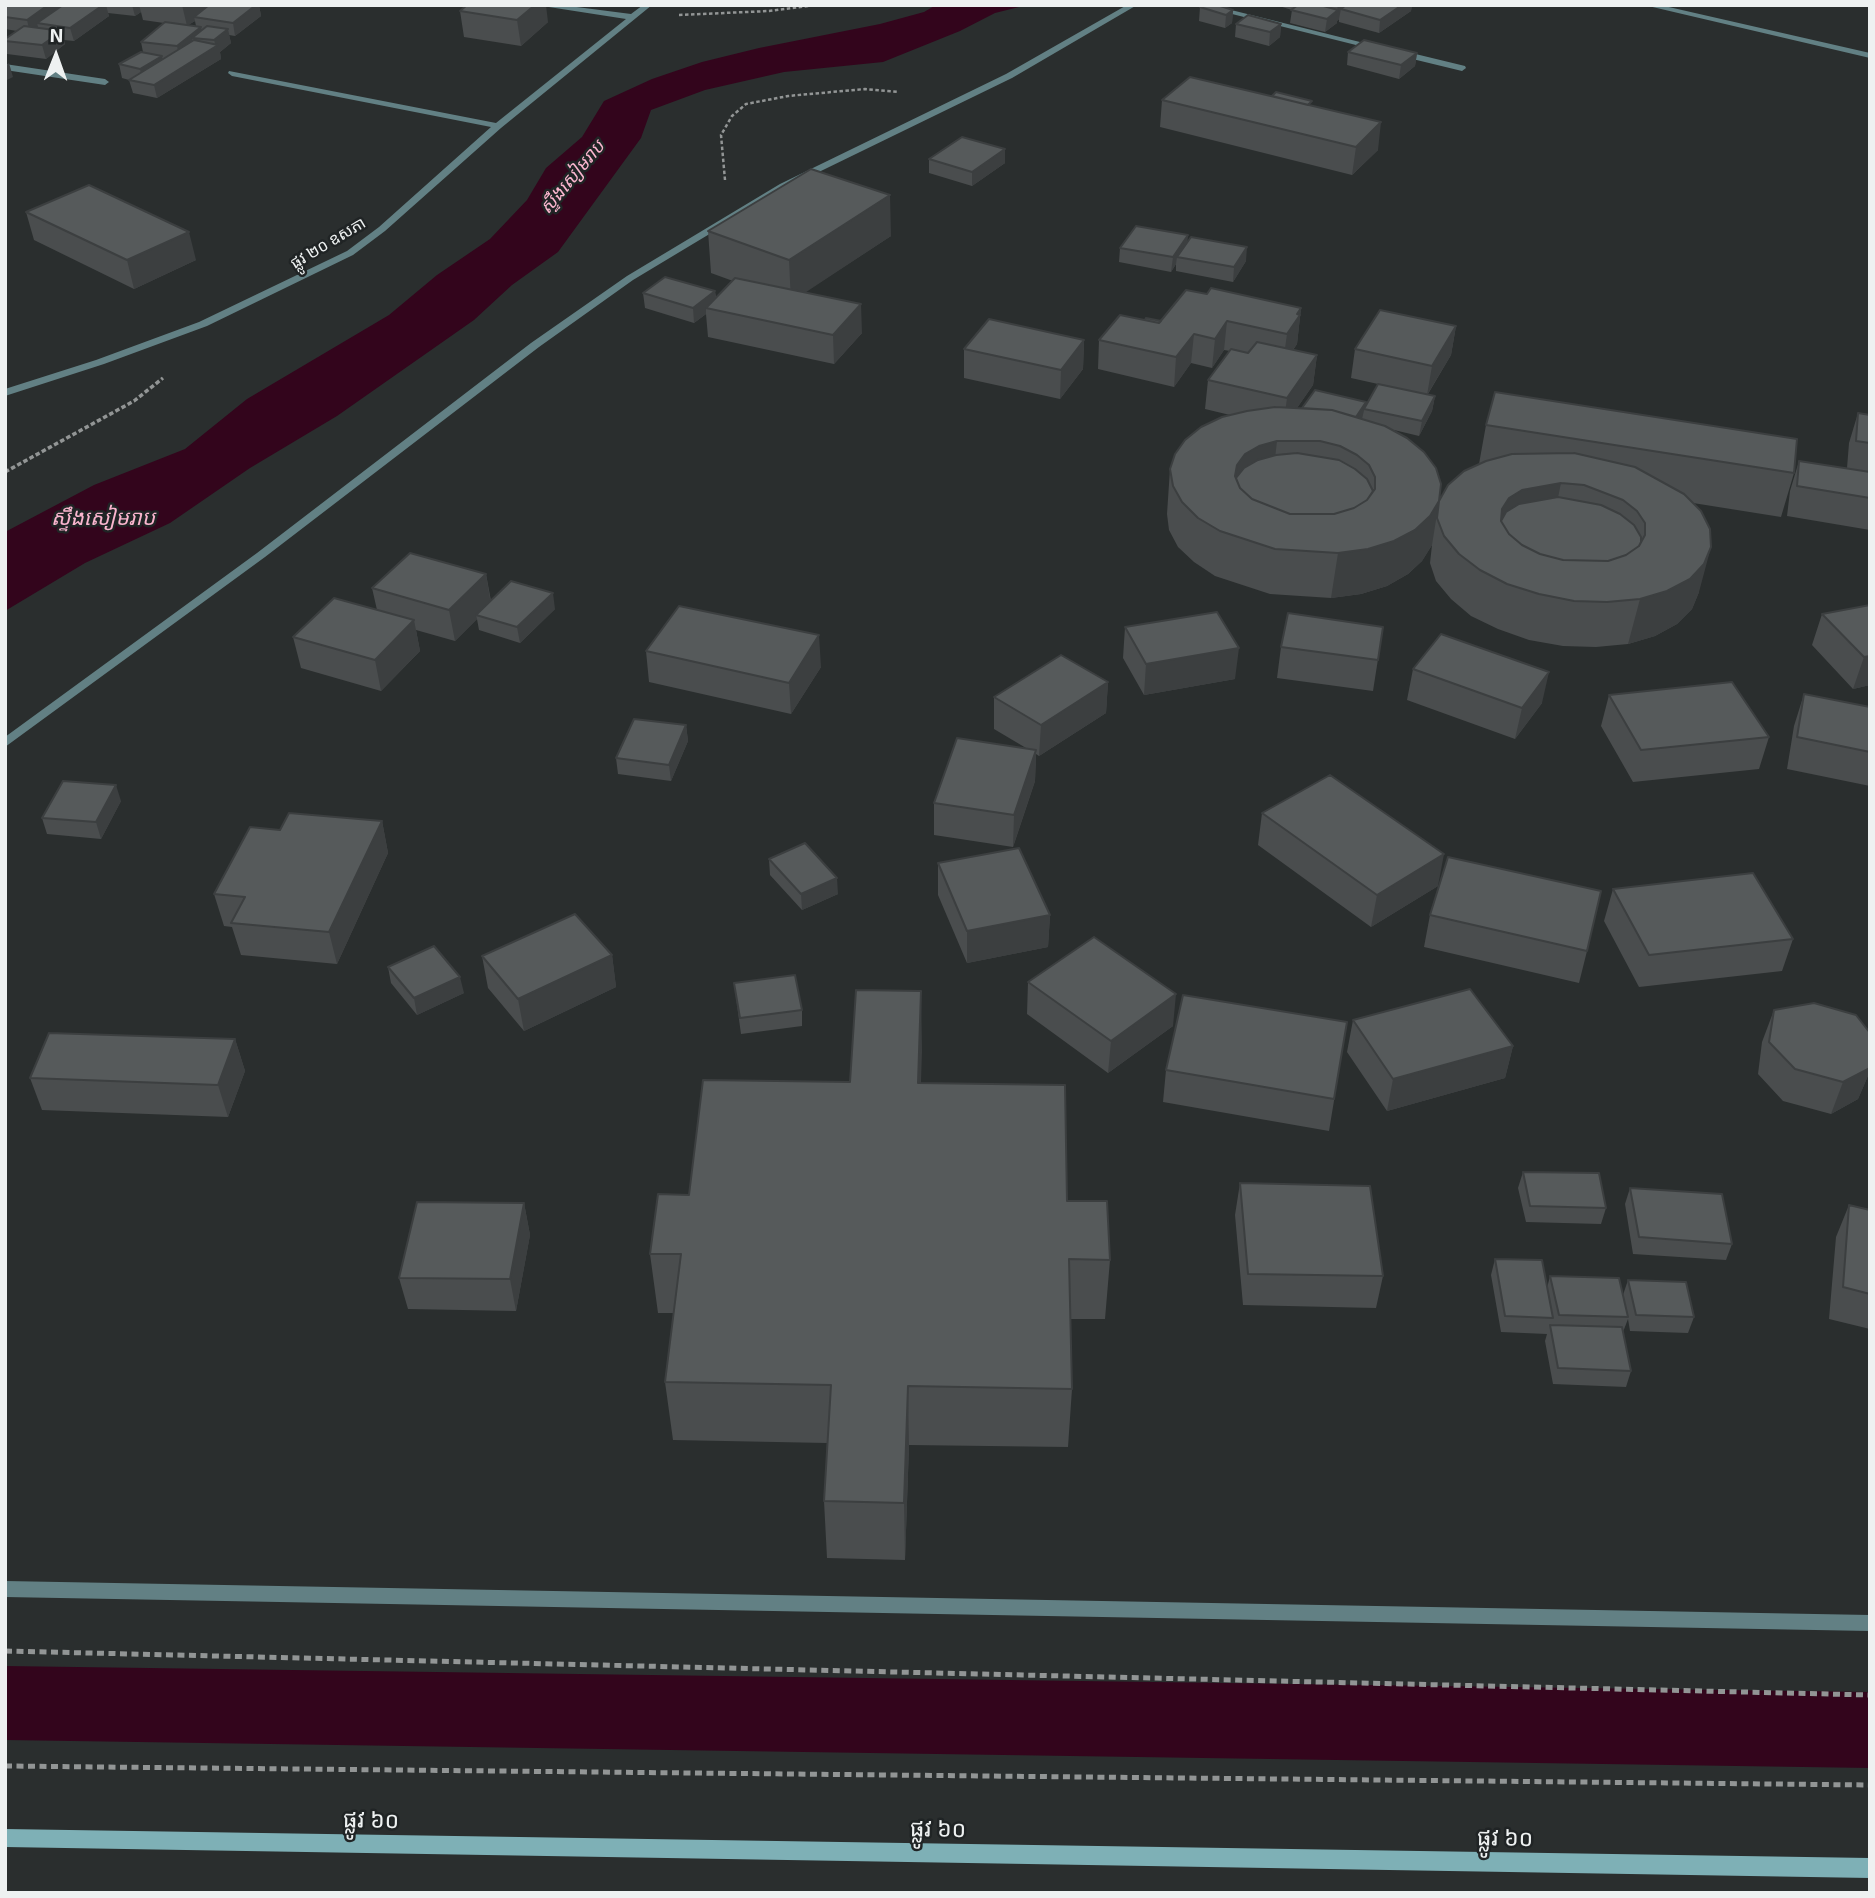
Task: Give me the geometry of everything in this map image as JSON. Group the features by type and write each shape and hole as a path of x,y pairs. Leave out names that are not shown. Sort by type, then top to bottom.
{"main road":[{"name":"ផ្លូវ ៦០","path":"5,1839 1870,1868"}],"street":[{"path":"540,5 632,18"},
{"name":"ផ្លូវ ២០ ឧសភា","path":"5,393 203,324 350,253 382,229 498,126 648,5"},
{"path":"5,743 293,531 535,345 630,278 783,186 1009,76 1133,5"},
{"path":"1200,5 1462,68"},
{"path":"1648,5 1870,56"},
{"path":"5,67 105,82"},
{"path":"232,73 498,126"},
{"path":"5,1589 1870,1623"}],"path":[{"path":"672,14 769,11 817,5"},
{"path":"726,186 722,135 732,116 747,104 788,96 865,89 904,92"},
{"path":"5,472 134,401 172,371"},
{"path":"5,1651 1870,1695"},
{"path":"5,1766 1870,1785"}],"water":[{"name":"ស្ទឹងសៀមរាប","path":"936,5 1027,5 995,13 960,31 883,62 784,72 705,90 651,110 641,138 558,252 512,285 474,320 337,416 250,468 170,523 85,563 5,611 5,532 94,485 185,449 247,399 389,315 437,275 490,239 527,200 546,168 582,137 604,101 652,79 702,62 880,24 924,12"}],"building":[{"path":"6,5 48,5 27,20 5,17"},
{"path":"63,5 103,5 70,28 37,23"},
{"path":"209,5 256,5 233,23 194,17"},
{"path":"467,5 535,5 517,20 460,11"},
{"path":"1217,5 1233,10 1226,15 1200,7"},
{"path":"1298,5 1320,5 1338,10 1327,19 1291,10"},
{"path":"1346,5 1402,5 1380,20 1341,9"},
{"path":"1248,15 1281,24 1270,32 1236,24"},
{"path":"165,22 201,27 177,46 141,42"},
{"path":"24,26 62,31 42,45 5,41"},
{"path":"207,26 228,29 214,40 192,38"},
{"path":"194,40 218,45 154,85 129,80"},
{"path":"1364,40 1417,53 1401,65 1348,52"},
{"path":"141,52 162,56 140,69 119,64"},
{"path":"1190,77 1381,122 1356,147 1162,100"},
{"path":"1276,92 1312,101 1308,105 1272,96"},
{"path":"962,137 1005,149 972,172 929,159"},
{"path":"811,169 890,195 789,260 708,231"},
{"path":"89,185 189,232 127,260 26,212"},
{"path":"1136,226 1188,235 1173,257 1120,248"},
{"path":"1191,237 1247,247 1234,267 1177,257"},
{"path":"665,277 715,291 693,308 643,293"},
{"path":"735,278 861,304 833,335 706,308"},
{"path":"1211,288 1301,308 1297,314 1300,315 1287,334 1227,321 1215,339 1194,334 1176,357 1099,340 1120,315 1159,323 1186,290 1207,294"},
{"path":"1380,310 1456,326 1432,366 1355,349"},
{"path":"989,319 1084,340 1061,370 964,349"},
{"path":"1145,320 1161,321 1159,323"},
{"path":"1257,342 1317,355 1287,398 1208,380 1231,349 1248,353"},
{"path":"1378,384 1435,396 1422,421 1364,409"},
{"path":"1315,390 1366,402 1356,417 1332,410 1302,408"},
{"path":"1495,392 1797,439 1794,473 1486,425"},
{"path":"1275,407 1332,410 1385,426 1407,438 1424,452 1436,468 1441,484 1439,501 1430,516 1415,530 1394,541 1368,549 1338,553 1275,549 1220,531 1198,518 1182,502 1173,486 1170,469 1175,454 1185,440 1201,427 1222,417","holes":["1277,441 1320,441 1340,446 1369,465 1375,477 1375,489 1367,500 1354,508 1334,514 1290,514 1252,499 1240,488 1235,476 1237,465 1245,454 1259,446"]},
{"path":"1858,413 1870,415 1870,443 1856,441"},
{"path":"1297,453 1339,460 1367,479 1373,491 1367,500 1354,508 1334,514 1290,514 1252,499 1240,488 1236,478 1244,468 1258,460"},
{"path":"1574,453 1635,467 1684,494 1701,511 1710,529 1711,547 1704,564 1690,579 1667,591 1640,599 1607,602 1574,601 1539,594 1507,584 1480,570 1459,554 1444,536 1437,518 1439,501 1448,485 1464,471 1512,454","holes":["1561,483 1584,485 1623,500 1637,511 1645,523 1645,535 1639,546 1626,555 1608,561 1563,560 1540,554 1522,545 1509,534 1501,521 1502,509 1509,498 1522,490"]},
{"path":"1799,461 1870,472 1870,498 1797,486"},
{"path":"1558,497 1601,505 1620,514 1634,525 1641,537 1639,546 1626,555 1608,561 1563,560 1540,554 1522,545 1509,534 1501,521 1506,512 1519,504"},
{"path":"410,553 486,574 449,610 372,588"},
{"path":"511,581 553,593 517,627 476,615"},
{"path":"334,598 414,620 375,660 293,637"},
{"path":"1870,605 1870,656 1864,657 1822,614"},
{"path":"679,606 819,635 789,683 646,651"},
{"path":"1217,612 1239,648 1146,664 1125,627"},
{"path":"1288,613 1383,627 1378,660 1281,647"},
{"path":"1441,634 1549,672 1522,708 1413,669"},
{"path":"1061,655 1108,682 1041,725 994,697"},
{"path":"1732,682 1769,737 1641,750 1609,695"},
{"path":"1804,694 1870,707 1870,752 1797,737"},
{"path":"634,719 686,725 669,765 616,758"},
{"path":"957,738 1036,750 1014,815 934,803"},
{"path":"1330,775 1444,854 1377,895 1262,813"},
{"path":"63,781 116,785 96,822 42,818"},
{"path":"289,813 382,821 329,932 231,923 245,897 214,894 250,827 280,830"},
{"path":"805,843 837,878 801,894 769,859"},
{"path":"1019,848 1050,915 967,931 938,863"},
{"path":"1448,857 1601,891 1587,951 1430,915"},
{"path":"1753,873 1793,939 1649,955 1613,889"},
{"path":"575,914 612,955 518,999 482,956"},
{"path":"1094,937 1176,994 1111,1041 1028,982"},
{"path":"434,946 460,977 414,998 388,967"},
{"path":"795,975 802,1010 740,1018 734,983"},
{"path":"1470,989 1513,1046 1393,1079 1353,1020"},
{"path":"856,990 921,991 918,1083 1065,1085 1067,1201 1107,1201 1110,1260 1069,1259 1072,1389 908,1386 904,1503 824,1501 831,1385 665,1382 681,1254 650,1254 658,1194 689,1195 703,1080 850,1082"},
{"path":"1183,995 1347,1022 1334,1099 1166,1070"},
{"path":"1814,1003 1856,1015 1870,1033 1870,1068 1843,1082 1795,1069 1769,1042 1774,1010"},
{"path":"49,1033 235,1039 218,1085 30,1078"},
{"path":"1523,1172 1599,1173 1606,1208 1530,1206"},
{"path":"1240,1183 1370,1186 1383,1276 1248,1274"},
{"path":"1630,1188 1722,1194 1732,1244 1639,1237"},
{"path":"417,1202 524,1203 510,1279 399,1278"},
{"path":"1849,1205 1870,1210 1870,1294 1843,1287"},
{"path":"1495,1259 1542,1260 1553,1318 1505,1316"},
{"path":"1550,1276 1619,1278 1628,1317 1559,1315"},
{"path":"1628,1280 1686,1282 1694,1317 1636,1315"},
{"path":"1550,1325 1622,1327 1631,1371 1558,1368"}],"waterway":[{"path":"5,1703 1870,1730"}]}
